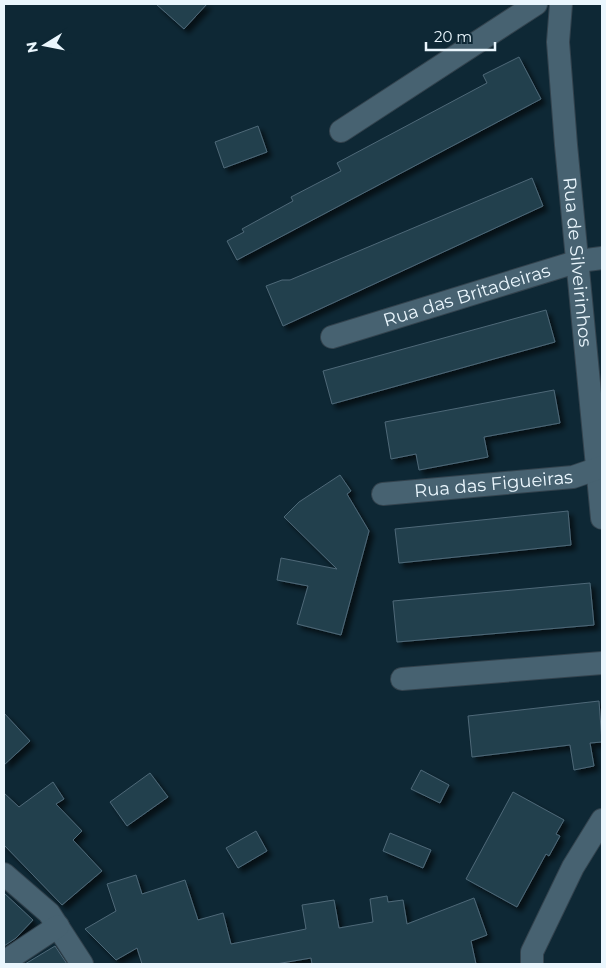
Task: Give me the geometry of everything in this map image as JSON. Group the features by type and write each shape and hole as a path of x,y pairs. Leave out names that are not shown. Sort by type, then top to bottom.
{"street":[{"path":"341,131 536,4"},
{"name":"Rua de Silveirinhos","path":"561,4 558,42 600,468 602,518"},
{"name":"Rua das Britadeiras","path":"332,337 579,260 602,258"},
{"name":"Rua das Figueiras","path":"383,494 573,477 600,468"},
{"path":"402,679 602,663"},
{"path":"532,964 532,952 573,867 594,844 602,820"},
{"path":"4,874 49,913 82,964"},
{"path":"4,962 58,926"}],"building":[{"path":"156,4 207,4 184,29"},
{"path":"519,57 541,99 237,260 227,241 244,232 242,229 293,201 291,197 341,171 337,163 487,83 483,75"},
{"path":"258,126 267,152 224,168 215,142"},
{"path":"532,178 543,206 283,326 266,286 282,280 290,280"},
{"path":"546,310 555,342 332,404 323,371"},
{"path":"554,390 560,423 484,437 488,457 419,470 416,454 391,459 385,422"},
{"path":"340,475 351,491 347,494 369,531 341,635 297,624 308,586 277,580 281,558 337,569 284,517 299,502"},
{"path":"568,511 571,545 399,563 395,529"},
{"path":"590,583 594,625 397,642 393,601"},
{"path":"599,701 602,742 590,743 594,766 574,770 570,745 472,757 468,716"},
{"path":"4,713 30,741 4,765"},
{"path":"421,770 449,785 440,803 411,789"},
{"path":"150,773 168,797 127,826 110,802"},
{"path":"53,782 64,799 56,804 82,831 73,840 102,871 62,905 4,845 4,793 19,807"},
{"path":"513,792 564,820 556,834 560,836 549,856 546,854 517,907 466,879"},
{"path":"256,831 267,851 238,868 226,848"},
{"path":"390,833 431,850 423,868 383,851"},
{"path":"136,875 142,894 185,880 198,920 223,913 231,944 306,929 302,905 334,900 339,928 373,922 370,899 387,896 388,902 403,900 407,924 474,898 487,935 471,941 476,964 312,964 311,958 276,964 142,964 137,948 116,960 85,929 116,911 107,884"},
{"path":"4,893 33,920 16,938 4,946"},
{"path":"55,946 67,964 25,964"}]}
